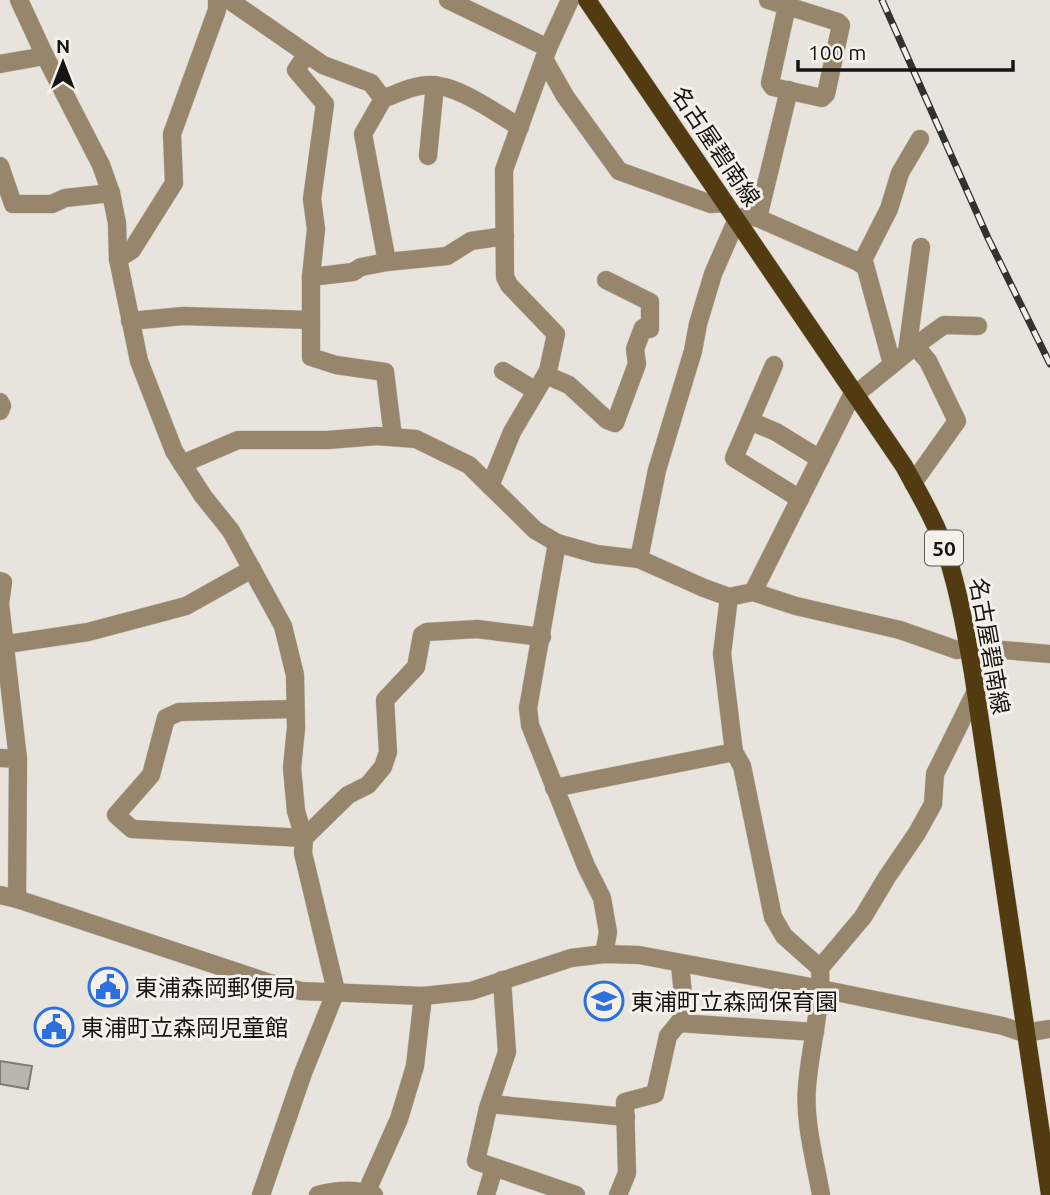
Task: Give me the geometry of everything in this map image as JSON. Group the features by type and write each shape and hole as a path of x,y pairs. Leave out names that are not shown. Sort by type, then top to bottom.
{"main road":[{"name":"名古屋碧南線","path":"587,0 855,392 914,483 946,554 962,610 1050,1195"}],"street":[{"path":"19,0 101,165 111,192 117,223 118,259 139,361 174,451 203,496 231,531 283,626 295,675 292,768 296,811 304,838 303,853 336,991 293,1098 261,1195"},
{"path":"118,259 132,250 174,183 172,134 217,10 217,0"},
{"path":"229,0 323,65 371,83 383,99"},
{"path":"448,0 546,54 565,96 619,171 710,204 725,203"},
{"path":"491,486 512,432 541,383 556,334 509,285 505,277 504,170 546,54 570,0"},
{"path":"768,0 838,22 841,25 826,94 822,98 773,87 770,83 787,6"},
{"path":"307,54 296,70 325,104 312,199 316,229 311,277 311,357 336,365 386,372 393,437"},
{"path":"0,64 45,56"},
{"path":"387,262 363,134 383,99 411,88 435,85 447,87 520,127"},
{"path":"428,156 435,85"},
{"path":"758,218 789,90"},
{"path":"861,264 888,209 900,173 920,139"},
{"path":"0,166 13,204 52,204 65,198 111,192"},
{"path":"639,559 657,470 693,351 698,324 713,274 737,219 747,216 758,218 864,265 892,364"},
{"path":"311,277 353,272 361,267 387,262 447,256 471,241 505,236"},
{"path":"911,349 921,247"},
{"path":"503,371 541,383 569,385 607,420 615,423 638,364 635,349 643,328 650,329 650,302 606,280"},
{"path":"130,321 183,316 311,320"},
{"path":"754,592 855,392 944,325 978,326"},
{"path":"911,349 928,361 957,421 914,483"},
{"path":"774,365 734,458 800,499"},
{"path":"0,402 0,411"},
{"path":"750,421 776,432 820,459"},
{"path":"182,464 239,440 393,437 416,439 469,465 535,530 557,543 596,554 639,559 704,589 729,597 754,592 796,606 900,630 957,650 968,647 1050,654"},
{"path":"557,543 528,708 530,725 554,788 602,898 608,932 604,954"},
{"path":"3,645 88,632 186,606 252,569"},
{"path":"0,581 3,582 0,604 3,645 18,759 8,897 270,983 302,990 423,996 471,991 570,958 604,954 639,955 821,989 1003,1026 1024,1033 1050,1029"},
{"path":"729,597 722,654 734,752 742,766 773,917 783,936 820,968"},
{"path":"295,709 179,712 166,718 151,775 116,815 132,829 304,838 348,794 368,785 383,767 388,752 384,700 415,667 422,635 427,632 477,629 541,637"},
{"path":"821,1195 806,1088 821,989 820,968 863,917 917,833 933,804 935,774 975,693"},
{"path":"554,788 734,752"},
{"path":"0,758 18,759"},
{"path":"618,1195 628,1173 625,1102 654,1094 668,1036 682,1019 684,1005 680,964"},
{"path":"502,980 507,1052 490,1104 476,1161 576,1195"},
{"path":"318,1195 333,1191 370,1194 399,1119 415,1066 423,996"},
{"path":"679,1023 815,1032"},
{"path":"490,1104 625,1117"},
{"path":"486,1195 494,1168"}],"building":[{"path":"0,1061 32,1066 28,1089 0,1084"}],"railway":[{"path":"882,0 988,238 1050,364"}],"place":[{"name":"東浦森岡郵便局","path":"108,987"},
{"name":"東浦町立森岡保育園","path":"604,1001"},
{"name":"東浦町立森岡児童館","path":"54,1027"}]}
